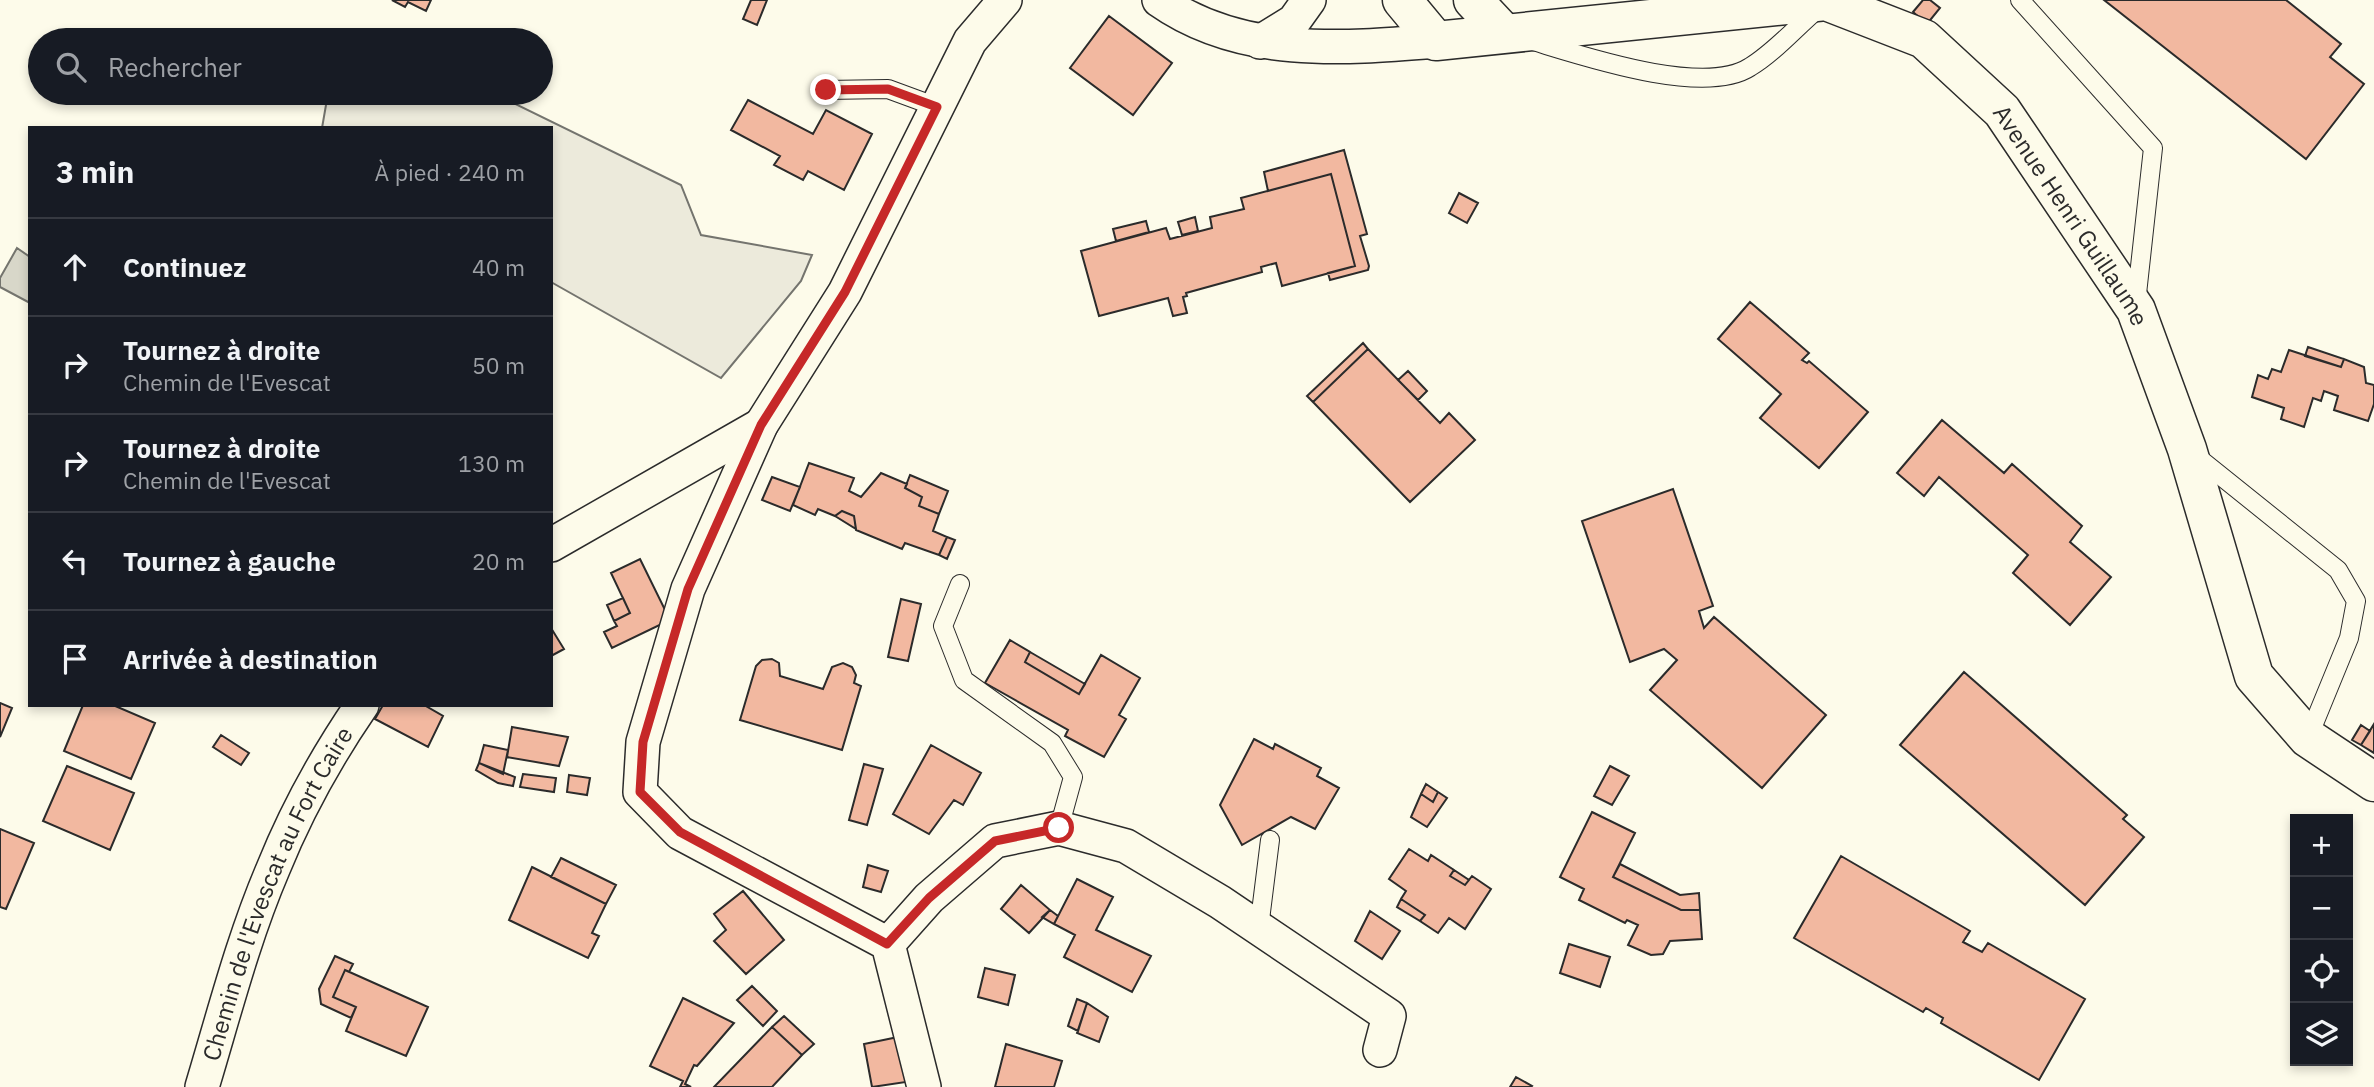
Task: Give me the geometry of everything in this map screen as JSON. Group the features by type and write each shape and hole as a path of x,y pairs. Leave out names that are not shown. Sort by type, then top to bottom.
{"street":[{"path":"924,1087 887,944 680,832 640,792 643,742 688,589 761,425 845,292 970,41 1005,0"},
{"name":"Avenue Henri Guillaume","path":"1159,0 1184,18 1260,42 1340,49 1827,1 1924,38 2002,111 2136,310 2187,449 2254,676 2308,738 2374,782"},
{"path":"1260,42 1294,21 1309,0"},
{"path":"1402,0 1436,41"},
{"path":"1473,0 1503,32"},
{"path":"553,544 761,425"},
{"name":"Chemin de l'Evescat au Fort Caire","path":"202,1087 244,947 272,869 313,784 361,707"},
{"path":"887,944 929,898 995,841 1059,828 1126,846 1259,928 1388,1016 1380,1050"}],"lane":[{"path":"2020,0 2153,148 2136,310"},
{"path":"1503,32 1623,68 1712,78 1748,69 1827,1"},
{"path":"826,90 888,89 937,107"},
{"path":"2187,449 2339,570 2356,601 2349,638 2308,738"},
{"path":"960,584 943,626 964,680 1052,743 1073,777 1059,828"},
{"path":"1259,928 1270,840"}],"shaded area":[{"path":"326,105 518,105 681,185 701,235 812,255 801,281 721,378 553,283 553,126 322,126"},
{"path":"17,248 28,256 28,302 0,287 0,278"}],"building":[{"path":"392,0 431,0 426,11 408,2 405,7"},
{"path":"751,0 767,0 757,25 743,19"},
{"path":"1923,0 1930,0 1940,8 1927,24 1913,12"},
{"path":"2104,0 2286,0 2341,44 2330,57 2364,84 2306,159"},
{"path":"1109,16 1172,63 1133,115 1070,68"},
{"path":"748,100 813,134 826,110 872,134 844,190 808,171 803,180 774,165 780,156 731,130"},
{"path":"1344,150 1367,234 1360,236 1369,266 1368,270 1330,280 1328,273 1355,266 1331,174 1268,191 1264,172"},
{"path":"1331,174 1355,266 1282,286 1276,263 1261,267 1262,272 1186,293 1187,296 1183,297 1187,313 1173,316 1168,298 1099,316 1081,251 1166,228 1170,239 1212,228 1210,217 1244,209 1241,198"},
{"path":"1459,193 1478,203 1467,223 1449,213"},
{"path":"1195,217 1198,231 1182,235 1178,222"},
{"path":"1146,221 1149,232 1116,241 1113,229"},
{"path":"1750,302 1809,353 1802,360 1807,363 1809,361 1868,412 1819,468 1760,418 1781,394 1718,339"},
{"path":"1363,343 1368,349 1313,402 1307,396"},
{"path":"2308,347 2344,359 2341,367 2305,356"},
{"path":"1368,349 1440,423 1449,413 1475,440 1410,502 1313,402"},
{"path":"2289,350 2341,367 2344,359 2364,367 2366,383 2374,385 2374,404 2368,421 2334,410 2338,396 2324,391 2321,401 2313,398 2304,427 2281,419 2284,408 2252,397 2258,375 2268,379 2272,369 2281,372"},
{"path":"1408,371 1427,391 1418,400 1398,380"},
{"path":"1942,420 2004,473 2012,464 2082,526 2070,542 2111,577 2070,625 2013,573 2028,555 1939,477 1924,496 1897,473"},
{"path":"809,463 854,478 849,491 861,497 881,473 907,484 905,488 922,497 919,506 939,514 933,531 947,537 939,555 905,543 902,549 856,530 854,516 842,511 835,516 818,509 815,515 793,505"},
{"path":"910,475 948,491 939,514 919,506 922,497 905,488"},
{"path":"772,477 800,487 790,511 762,500"},
{"path":"1673,489 1713,606 1699,611 1704,628 1714,617 1826,715 1762,788 1650,690 1677,660 1664,649 1630,662 1582,521"},
{"path":"842,511 854,516 856,529 835,516"},
{"path":"947,537 955,540 947,559 939,555"},
{"path":"640,559 670,620 612,648 604,632 617,626 614,621 630,613 611,573"},
{"path":"623,598 630,613 614,621 607,605"},
{"path":"901,599 921,604 908,661 888,657"},
{"path":"553,631 564,649 553,655"},
{"path":"1010,640 1030,652 1025,662 1079,694 1101,655 1140,678 1119,715 1126,719 1104,757 1065,736 1068,730 985,683"},
{"path":"1030,652 1085,684 1079,694 1025,662"},
{"path":"772,659 779,663 780,676 823,689 832,667 843,663 852,667 856,675 854,683 861,686 842,750 740,720 756,666 762,660"},
{"path":"1964,672 2127,815 2123,819 2144,837 2085,905 1900,745"},
{"path":"0,703 12,708 0,737"},
{"path":"82,707 118,707 155,723 131,779 64,751"},
{"path":"382,707 427,707 443,716 428,747 375,719"},
{"path":"2374,724 2374,753 2361,745"},
{"path":"2361,725 2370,731 2361,745 2352,740"},
{"path":"512,727 568,737 559,766 507,757"},
{"path":"221,735 249,753 241,765 213,747"},
{"path":"1254,739 1273,749 1275,744 1321,768 1317,776 1339,788 1315,829 1291,817 1242,845 1220,805"},
{"path":"484,745 508,750 503,774 479,763"},
{"path":"931,745 981,773 963,805 954,800 929,834 893,814"},
{"path":"479,763 515,777 513,786 498,783 476,770"},
{"path":"864,764 883,769 867,825 849,820"},
{"path":"67,766 134,793 110,850 43,821"},
{"path":"1610,766 1629,776 1612,805 1594,796"},
{"path":"523,774 556,778 554,792 520,787"},
{"path":"569,775 590,778 587,795 567,792"},
{"path":"1426,784 1438,792 1433,802 1421,794"},
{"path":"1438,792 1447,798 1427,827 1411,817 1421,794 1433,802"},
{"path":"1592,812 1635,833 1613,877 1681,910 1700,910 1702,939 1670,941 1663,954 1651,955 1628,945 1638,925 1627,920 1625,923 1579,900 1584,889 1560,877"},
{"path":"0,829 34,843 6,909 0,907"},
{"path":"1409,849 1428,861 1431,855 1454,870 1450,876 1465,885 1472,876 1491,889 1465,929 1449,918 1438,933 1420,921 1425,915 1401,899 1406,891 1389,879"},
{"path":"1841,856 1970,931 1963,942 1982,952 1988,943 2085,999 2039,1080 1941,1023 1943,1018 1926,1008 1923,1012 1794,938"},
{"path":"561,858 616,885 606,904 551,877"},
{"path":"1620,864 1680,895 1699,893 1700,910 1681,910 1613,877"},
{"path":"868,865 888,871 881,892 863,887"},
{"path":"532,867 606,904 592,933 599,936 588,958 509,920"},
{"path":"1454,870 1469,880 1465,885 1450,876"},
{"path":"1077,879 1113,897 1096,930 1151,956 1132,992 1064,957 1075,935 1054,924"},
{"path":"1021,885 1050,910 1029,933 1001,909"},
{"path":"743,891 784,940 746,974 714,941 726,930 714,914"},
{"path":"1401,899 1425,915 1420,921 1397,907"},
{"path":"1050,910 1058,916 1054,924 1042,917"},
{"path":"1370,911 1400,931 1382,959 1355,941"},
{"path":"1569,944 1610,957 1600,987 1560,973"},
{"path":"335,956 353,964 349,972 345,970 333,997 356,1007 351,1018 321,1004 319,989"},
{"path":"985,968 1015,975 1008,1005 978,997"},
{"path":"345,970 428,1007 406,1056 346,1031 356,1007 333,997"},
{"path":"752,986 777,1011 763,1026 737,1000"},
{"path":"683,998 734,1023 697,1066 694,1065 685,1084 691,1087 680,1087 683,1081 650,1066"},
{"path":"1077,999 1087,1003 1078,1031 1068,1026"},
{"path":"1087,1003 1108,1017 1099,1042 1077,1033"},
{"path":"784,1016 814,1044 802,1055 772,1027"},
{"path":"772,1027 802,1055 772,1087 714,1087"},
{"path":"898,1037 906,1082 872,1087 864,1044"},
{"path":"1006,1044 1062,1061 1054,1087 995,1087"},
{"path":"1516,1077 1532,1086 1510,1087"}],"route":[{"path":"826,90 888,89 937,107 845,292 761,425 688,589 643,742 640,792 680,832 887,944 929,898 995,841 1059,828"}]}
